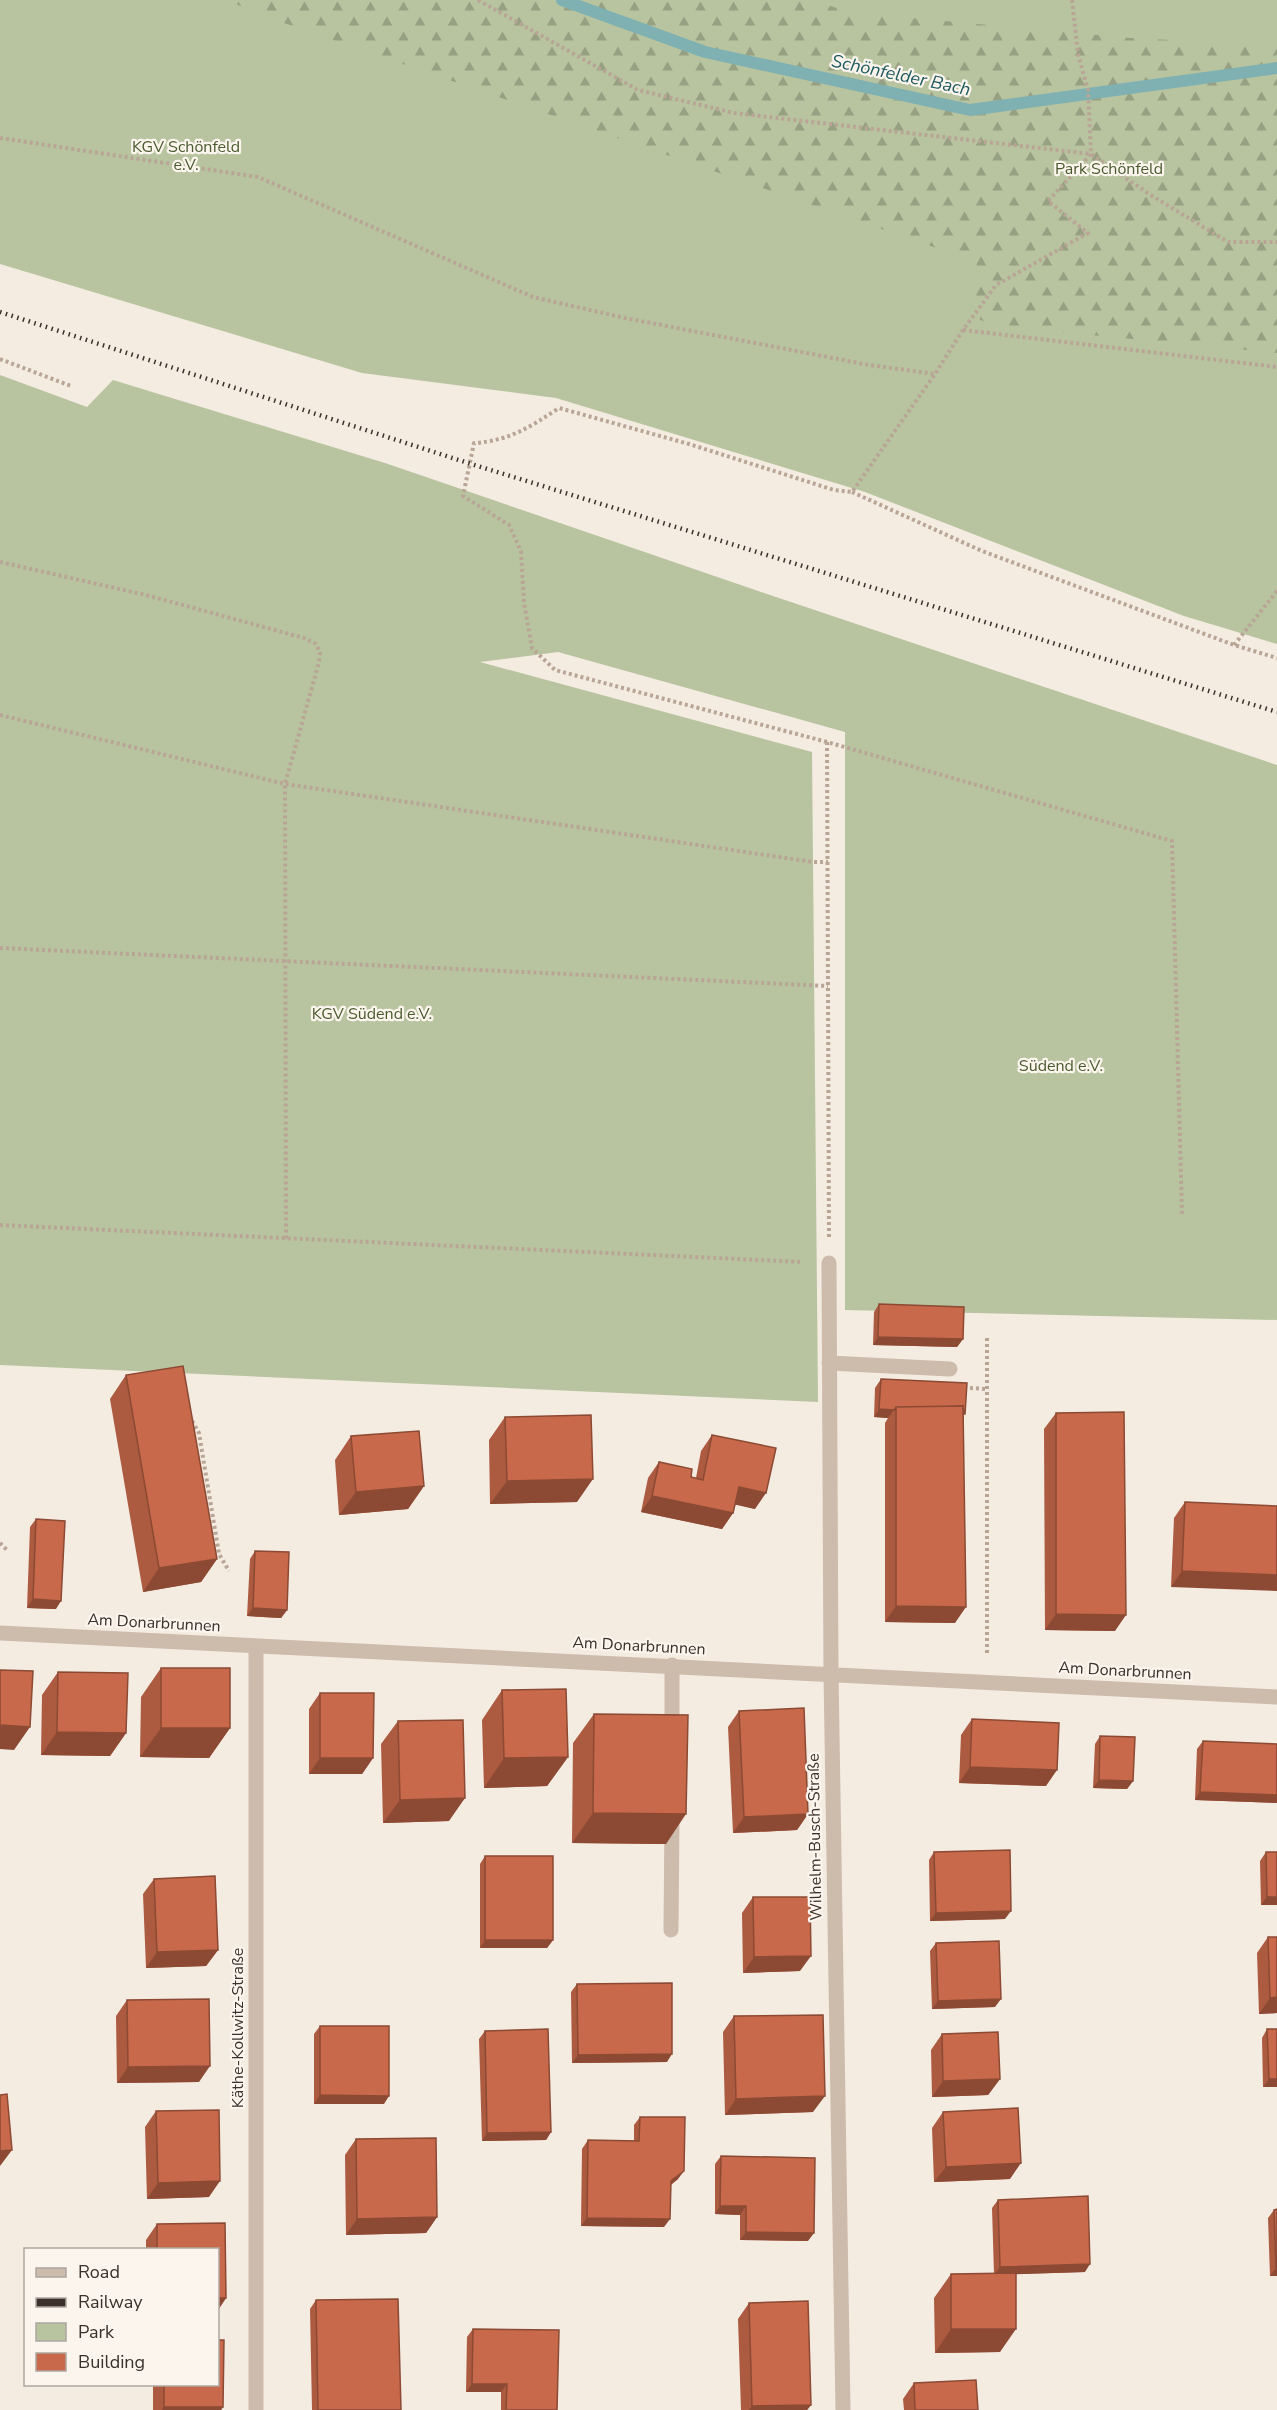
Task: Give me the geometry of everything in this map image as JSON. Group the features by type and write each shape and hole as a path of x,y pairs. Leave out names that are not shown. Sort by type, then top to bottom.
{"street":[{"name":"Wilhelm-Busch-Straße","path":"829,1263 831,1673 843,2410"},
{"path":"829,1363 950,1369"},
{"name":"Am Donarbrunnen","path":"0,1634 672,1665 1277,1697"},
{"name":"Käthe-Kollwitz-Straße","path":"256,1646 256,2410"},
{"path":"672,1665 672,1747"},
{"path":"671,1930 672,1806"}],"path":[{"path":"478,0 638,90 734,113 1091,154 1149,194 1228,242 1277,242"},
{"path":"852,492 996,285 1088,234 1048,201 1091,154 1088,90 1078,54 1072,0"},
{"path":"0,138 258,177 533,297 625,318 869,365 935,374"},
{"path":"963,330 1277,367"},
{"path":"0,359 71,386"},
{"path":"1182,1215 1172,841 827,742 555,670 532,648 524,603 521,551 509,525 463,496 474,443 502,440 527,429 559,408 689,444 834,490 852,492 982,551 1234,645 1277,658"},
{"path":"0,562 146,595 304,638 316,644 320,653 285,784 286,1239"},
{"path":"1234,645 1277,591"},
{"path":"0,715 285,784 801,860 828,862"},
{"path":"827,742 829,1263"},
{"path":"0,948 828,986"},
{"path":"0,1225 805,1262"},
{"path":"987,1338 987,1682"},
{"path":"189,1417 199,1433 219,1554 229,1571"},
{"path":"0,1543 8,1551"}],"green space":[{"name":"KGV Schönfeld e.V.","path":"0,0 1277,0 1277,644 1184,616 865,492 556,398 362,373 0,264"},
{"name":"Park Schönfeld","path":"227,0 812,0 849,12 1130,38 1277,45 1277,353 999,326 980,320 972,297 977,262 258,14"},
{"name":"KGV Südend e.V.","path":"0,375 87,407 113,380 385,463 1277,765 1277,1320 845,1310 845,732 558,652 480,662 812,752 818,1402 0,1365"}],"building":[{"path":"879,1304 964,1307 963,1339 878,1337"},
{"path":"183,1366 217,1559 159,1568 126,1375"},
{"path":"881,1379 967,1383 965,1414 963,1406 879,1409"},
{"path":"963,1406 966,1607 896,1606 896,1407"},
{"path":"1124,1412 1126,1615 1056,1614 1056,1413"},
{"path":"591,1415 593,1479 507,1481 505,1417"},
{"path":"419,1431 424,1486 356,1492 351,1436"},
{"path":"712,1435 776,1448 766,1493 739,1487 733,1513 652,1496 659,1462 692,1469 691,1477 703,1480"},
{"path":"1185,1502 1277,1506 1277,1575 1182,1571"},
{"path":"36,1519 65,1521 61,1601 33,1599"},
{"path":"255,1551 289,1552 287,1610 253,1608"},
{"path":"161,1668 230,1668 230,1728 161,1728"},
{"path":"0,1670 33,1671 30,1727 0,1725"},
{"path":"58,1672 128,1673 126,1733 57,1732"},
{"path":"566,1689 568,1757 504,1758 502,1690"},
{"path":"320,1693 374,1693 373,1758 320,1758"},
{"path":"804,1708 808,1814 744,1817 739,1711"},
{"path":"594,1714 688,1715 686,1814 593,1813"},
{"path":"972,1719 1059,1723 1057,1770 970,1767"},
{"path":"463,1720 465,1798 400,1800 398,1721"},
{"path":"1100,1736 1135,1737 1133,1781 1099,1780"},
{"path":"1203,1741 1277,1744 1277,1795 1200,1792"},
{"path":"1010,1850 1011,1911 936,1913 934,1852"},
{"path":"1266,1852 1277,1852 1277,1897 1267,1897"},
{"path":"485,1856 553,1856 553,1940 485,1940"},
{"path":"215,1876 218,1950 157,1952 154,1879"},
{"path":"753,1897 810,1897 811,1956 754,1957"},
{"path":"1268,1937 1277,1937 1277,1997 1270,1998"},
{"path":"999,1941 1001,1999 938,2001 936,1943"},
{"path":"672,1983 672,2054 578,2055 577,1984"},
{"path":"209,1999 210,2066 128,2067 127,2000"},
{"path":"823,2015 825,2096 736,2099 734,2016"},
{"path":"320,2026 389,2026 389,2096 320,2095"},
{"path":"548,2029 551,2132 487,2133 485,2031"},
{"path":"1267,2029 1277,2029 1277,2079 1269,2079"},
{"path":"998,2032 1000,2079 943,2081 942,2034"},
{"path":"7,2094 12,2150 0,2151 0,2095"},
{"path":"1018,2108 1021,2163 946,2167 943,2112"},
{"path":"219,2110 220,2181 158,2183 156,2111"},
{"path":"640,2117 685,2117 684,2171 671,2181 670,2219 587,2218 588,2140 639,2141"},
{"path":"436,2138 437,2217 357,2219 356,2139"},
{"path":"721,2156 815,2158 814,2233 746,2232 746,2206 720,2206"},
{"path":"1088,2196 1090,2264 1000,2267 998,2200"},
{"path":"1277,2209 1277,2268 1276,2268 1274,2210"},
{"path":"225,2223 226,2298 219,2298 219,2248 157,2248 157,2224"},
{"path":"1016,2273 1016,2329 951,2329 951,2274"},
{"path":"398,2299 401,2410 318,2410 316,2300"},
{"path":"808,2301 811,2405 752,2406 749,2303"},
{"path":"473,2329 559,2330 557,2410 506,2410 507,2384 472,2384"},
{"path":"219,2340 224,2340 223,2407 164,2407 164,2386 219,2386"},
{"path":"976,2380 978,2410 915,2410 914,2383"}],"waterway":[{"name":"Schönfelder Bach","path":"562,0 705,52 970,110 1277,68"}],"railway":[{"path":"0,312 468,463 1277,712"}],"park label":[{"name":"Südend e.V.","path":"1061,1066"}]}
